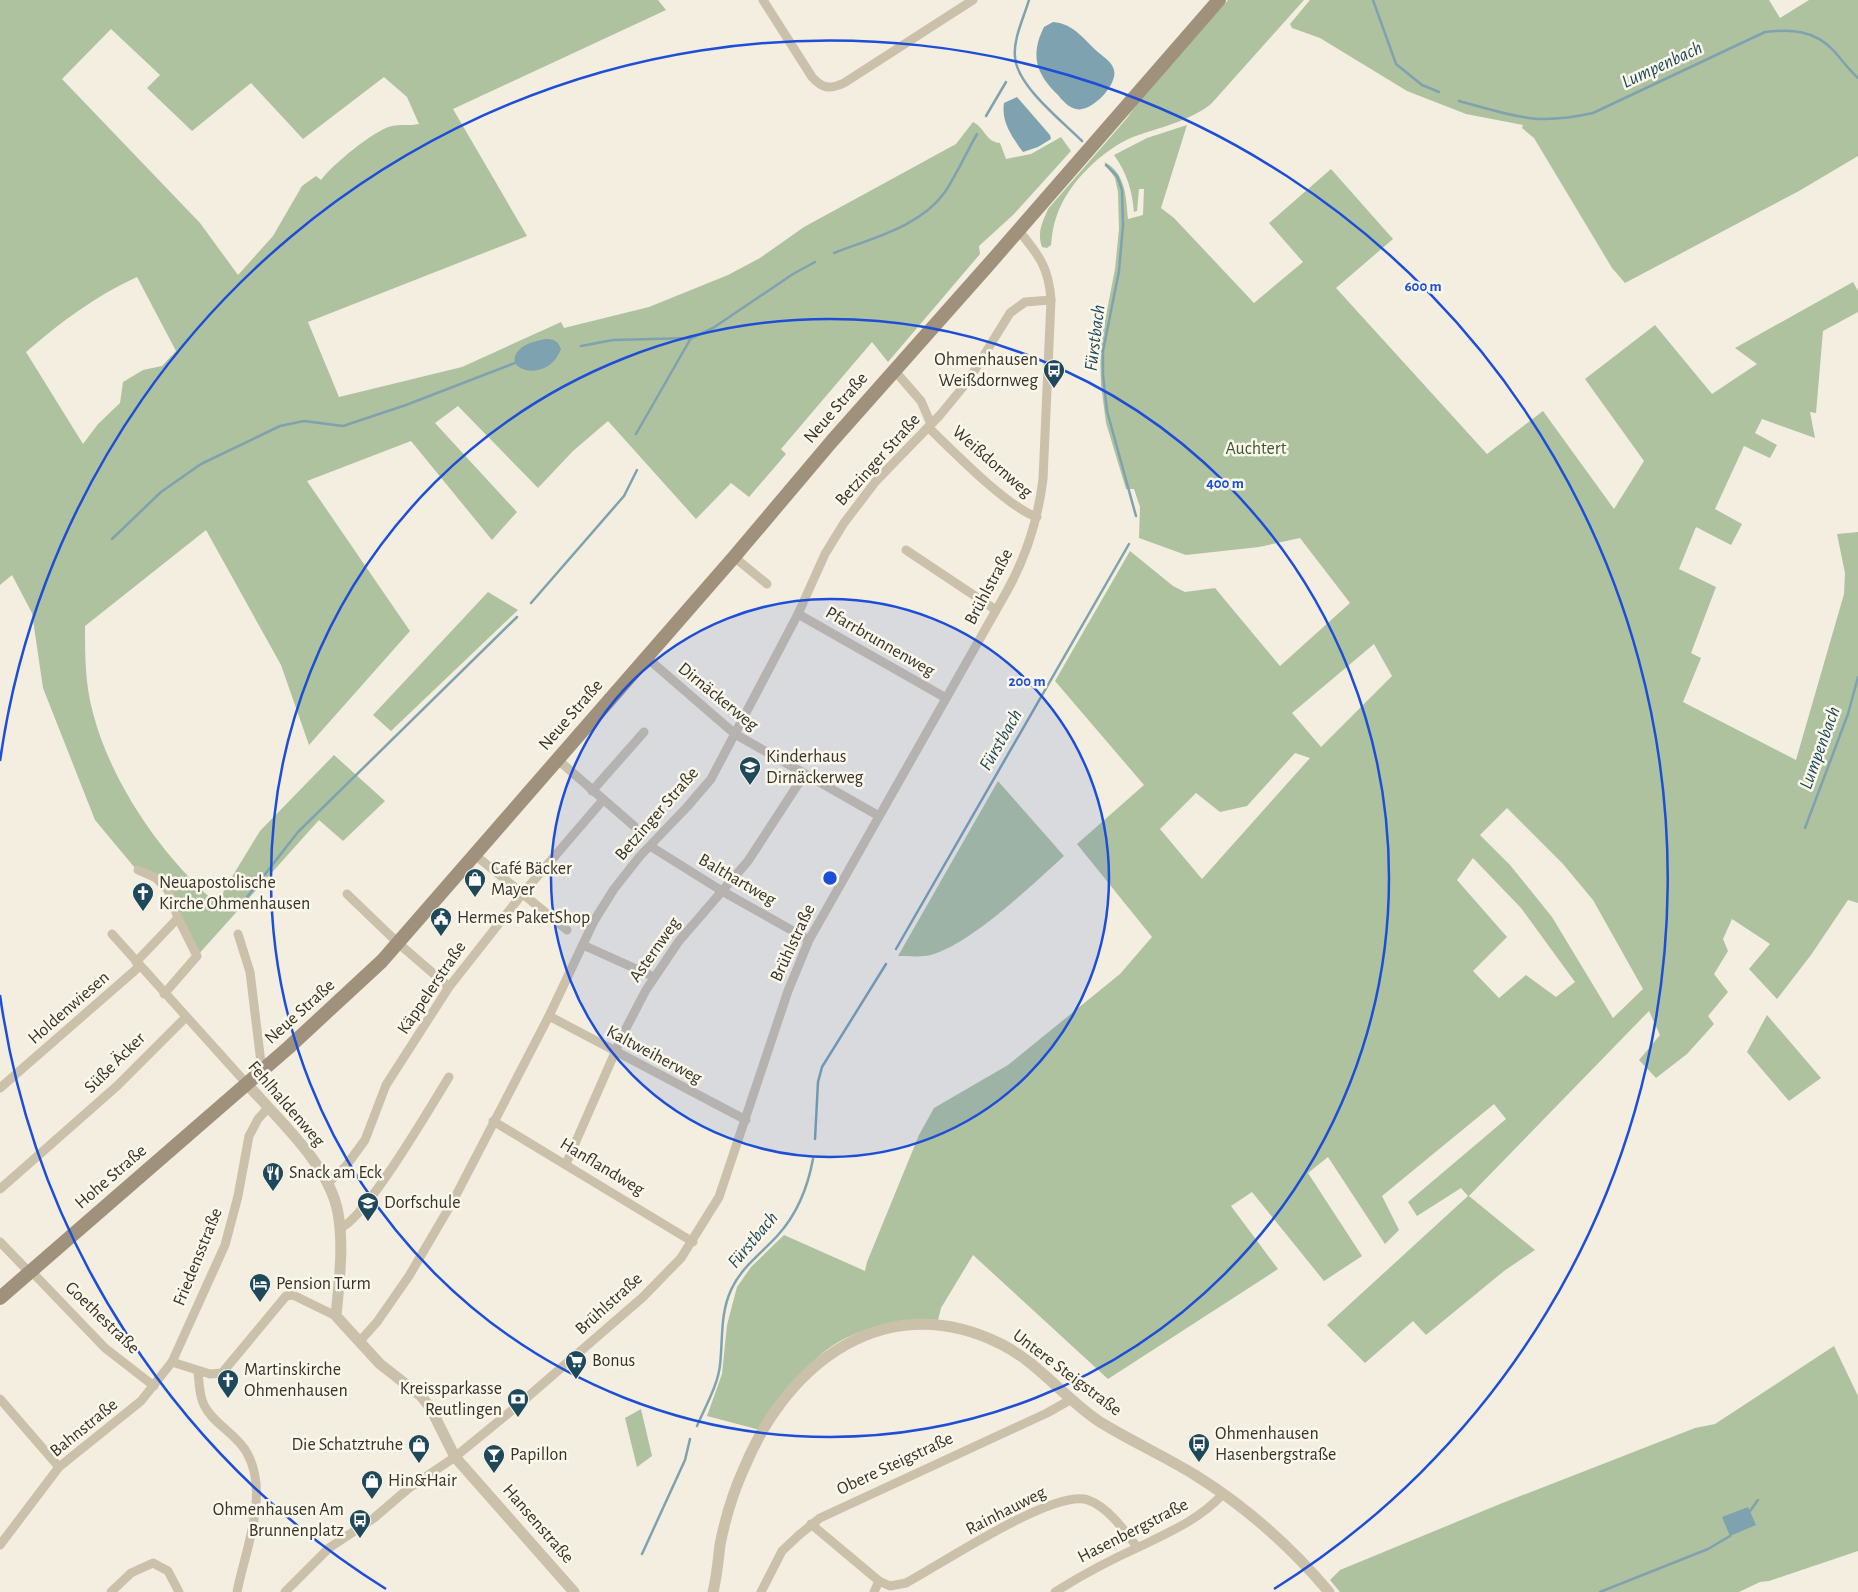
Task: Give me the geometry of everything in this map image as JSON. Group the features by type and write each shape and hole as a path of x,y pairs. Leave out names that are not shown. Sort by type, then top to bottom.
{"main road":[{"name":"Neue Straße","path":"247,1084 355,988 398,943 894,370 1019,231 1219,0"},
{"name":"Hohe Straße","path":"0,1298 247,1084"}],"street":[{"path":"763,0 812,76 819,84 829,88 844,83 973,0"},
{"name":"Brühlstraße","path":"285,1592 306,1569 336,1543 374,1518 409,1488 455,1457 642,1297 673,1267 693,1242 719,1197 792,981 809,940 1022,562 1037,517 1043,479 1051,300 1048,274 1044,264 1019,231"},
{"name":"Betzinger Straße","path":"360,1341 377,1322 422,1255 614,889 650,846 688,807 710,778 798,614 826,554 855,508 886,470 930,426 968,381 1016,307 1033,300 1051,300"},
{"name":"Weißdornweg","path":"894,370 920,401 930,426 1011,502 1027,514 1037,517"},
{"path":"906,550 996,610"},
{"path":"734,557 767,584"},
{"name":"Pfarrbrunnenweg","path":"798,614 946,698"},
{"name":"Dirnäckerweg","path":"646,657 734,734 879,816"},
{"path":"592,790 644,732"},
{"path":"557,759 634,826"},
{"name":"Asternweg","path":"566,1164 630,1019 654,977 683,935 764,839 804,775"},
{"name":"Käppelerstraße","path":"328,1183 346,1166 365,1140 386,1085 449,987 523,893 603,800"},
{"name":"Balthartweg","path":"650,846 722,891 809,940"},
{"path":"475,855 567,930"},
{"path":"138,870 156,878 168,890 178,918 197,956 164,994"},
{"path":"347,894 398,943 449,987"},
{"path":"138,964 178,918"},
{"name":"Fehlhaldenweg","path":"112,934 307,1152 328,1183 338,1213 340,1228 336,1316"},
{"name":"Neue Straße","path":"238,934 250,972 262,1071"},
{"path":"583,945 654,977"},
{"name":"Holdenwiesen","path":"0,1088 138,964"},
{"name":"Kaltweiherweg","path":"548,1016 746,1120"},
{"name":"Süße Äcker","path":"0,1189 135,1069 166,1035 186,1017"},
{"path":"340,1228 355,1218 379,1185 449,1077"},
{"name":"Friedensstraße","path":"154,1386 172,1362 225,1245 238,1196 249,1136 258,1119 268,1108"},
{"name":"Hanflandweg","path":"493,1121 693,1242"},
{"name":"Goethestraße","path":"0,1242 105,1348 154,1386"},
{"path":"172,1362 216,1375 222,1373 286,1296 293,1295 336,1316"},
{"name":"Hansenstraße","path":"336,1316 384,1368 421,1396 430,1407 455,1457 574,1592"},
{"name":"Untere Steigstraße","path":"713,1592 721,1543 738,1484 762,1431 787,1394 808,1371 850,1342 864,1335 896,1327 917,1325 954,1328 990,1339 1012,1350 1070,1400 1110,1428 1196,1475 1224,1494 1272,1534 1329,1592"},
{"path":"198,1371 204,1406 247,1452 256,1485 254,1513 238,1592"},
{"name":"Bahnstraße","path":"0,1545 59,1468 132,1409 154,1386"},
{"path":"0,1399 59,1468"},
{"name":"Obere Steigstraße","path":"761,1592 782,1551 811,1524 831,1511 1047,1413 1070,1400"},
{"name":"Hasenbergstraße","path":"1055,1592 1138,1547 1188,1523 1207,1510 1224,1494"},
{"name":"Rainhauweg","path":"879,1581 890,1586 906,1583 1023,1517 1058,1502 1077,1498 1087,1500 1103,1510 1138,1547"},
{"path":"811,1524 879,1581 874,1592"},
{"path":"111,1592 131,1573 153,1563 168,1571 179,1592"}],"green space":[{"path":"0,0 658,0 666,10 453,109 527,236 308,322 339,397 462,367 561,322 564,328 649,307 728,275 760,258 804,227 956,144 973,122 988,137 1000,143 1006,159 1031,154 1061,137 1071,151 1013,215 979,246 980,254 888,362 872,342 781,449 786,454 749,497 731,483 696,519 608,421 573,451 538,488 458,406 435,423 517,512 492,540 411,441 307,481 410,631 309,745 281,665 206,530 85,626 86,670 90,702 101,740 126,793 142,819 179,866 220,906 224,890 260,831 334,755 385,801 343,841 319,820 197,956 168,890 135,868 95,820 43,688 32,613 12,575 0,585","holes":["111,29 160,75 147,88 192,131 251,83 303,139 384,77 407,97 419,124 395,125 384,129 354,149 321,180 316,176 302,186 273,236 238,275 200,223 62,79","137,277 176,351 162,366 143,370 123,382 120,403 98,424 83,444 26,352 79,310"]},
{"path":"1228,0 1304,0 1211,104 1174,124 1133,137 1098,159 1069,191 1055,222 1051,245 1047,248 1042,247 1040,233 1048,209"},
{"path":"1310,0 1769,0 1780,18 1809,0 1858,0 1858,156 1799,191 1625,283 1612,268 1534,138 1522,128 1523,125 1466,114 1407,91 1320,38 1292,28 1290,24"},
{"name":"Auchtert","path":"1187,125 1161,208 1174,218 1254,303 1303,262 1269,223 1331,169 1393,239 1336,288 1487,454 1543,411 1614,509 1644,461 1585,379 1655,325 1712,394 1757,364 1735,348 1853,282 1858,291 1858,312 1823,331 1816,413 1810,412 1815,438 1762,419 1755,433 1777,445 1770,458 1744,446 1715,509 1742,524 1731,545 1696,527 1679,569 1716,587 1691,653 1701,658 1683,702 1796,760 1844,594 1845,573 1837,534 1858,532 1858,903 1848,900 1811,955 1777,999 1749,969 1770,944 1732,919 1723,939 1728,951 1714,974 1728,992 1708,1016 1714,1024 1687,1054 1656,1078 1639,1060 1660,1035 1649,1011 1469,1196 1535,1250 1504,1271 1426,1335 1413,1321 1365,1363 1327,1325 1468,1196 1461,1188 1417,1216 1408,1202 1506,1119 1494,1104 1382,1196 1399,1230 1385,1244 1328,1157 1308,1173 1362,1256 1324,1281 1252,1192 1231,1206 1278,1269 1108,1379 973,1255 941,1308 938,1320 906,1321 889,1324 856,1333 841,1341 814,1361 760,1430 707,1416 722,1374 727,1325 737,1287 751,1267 784,1235 865,1271 919,1135 934,1108 1008,1065 1120,974 1152,937 1077,844 1144,785 1055,681 1130,551 1173,586 1185,592 1215,588 1280,666 1350,603 1300,538 1259,547 1186,555 1139,538 1140,507 1134,489 1126,489 1106,423 1101,385 1100,347 1115,269 1119,229 1118,192 1115,178 1104,162 1117,172 1121,179 1128,219 1143,215 1144,189 1139,189 1137,211 1134,212 1128,182 1114,155 1147,138","holes":["1374,644 1392,676 1321,747 1292,713","1295,753 1310,758 1202,879 1160,829 1196,793 1220,812 1247,806","1507,808 1563,864 1593,900 1643,989 1613,1018 1552,917 1510,865 1480,835","1473,858 1521,908 1575,982 1556,997 1526,975 1499,998 1473,971 1507,937 1457,880"]},
{"path":"488,592 518,610 391,731 373,715"},
{"path":"998,781 1064,856 998,915 959,942 925,956 898,956"},
{"path":"1767,1015 1821,1078 1789,1101 1747,1052"},
{"path":"1834,1346 1858,1396 1858,1551 1769,1581 1760,1582 1739,1592 1340,1592 1330,1580 1340,1570 1500,1504 1695,1428 1715,1424"},
{"path":"641,1409 652,1456 637,1467 625,1418"}],"water":[{"path":"1053,22 1061,23 1073,29 1108,60 1113,67 1114,76 1108,90 1089,107 1076,109 1068,105 1040,72 1037,64 1037,46 1044,27"},
{"path":"1017,97 1050,135 1051,139 1038,147 1023,152 1011,135 1004,117 1004,103"},
{"path":"545,339 551,339 560,346 561,349 555,360 546,367 537,370 520,368 515,363 515,357 522,347"},
{"path":"1748,1507 1756,1525 1730,1536 1722,1517"}],"waterway":[{"name":"Fürstbach","path":"1029,0 1016,43 1015,57 1018,68 1032,91 1082,141"},
{"name":"Lumpenbach","path":"1373,0 1396,64 1422,85 1439,92"},
{"name":"Lumpenbach","path":"1459,101 1510,115 1539,119 1555,119 1593,113 1765,32 1775,31 1802,32 1819,39 1827,44 1858,78"},
{"path":"986,116 1006,82"},
{"path":"834,253 909,223 935,204 954,178 977,134"},
{"name":"Fürstbach","path":"1106,165 1117,176 1122,190 1123,225 1119,271 1103,351 1103,375 1107,411 1136,516"},
{"path":"581,346 613,340 692,338 713,328 793,274 815,262"},
{"path":"636,434 691,338"},
{"path":"112,539 161,492 201,464 280,426 304,421 343,426 406,405 515,363"},
{"path":"531,603 624,496 637,470"},
{"name":"Fürstbach","path":"896,949 1129,544"},
{"path":"244,901 298,832 517,617"},
{"name":"Lumpenbach","path":"1805,828 1848,714 1858,677"},
{"name":"Fürstbach","path":"815,1139 818,1082 822,1067 886,964"},
{"name":"Fürstbach","path":"697,1426 719,1373 723,1317 727,1299 746,1267 778,1235 791,1218 805,1189 813,1159"},
{"name":"Fürstbach","path":"642,1554 685,1460 690,1439"},
{"path":"1750,1511 1758,1500"},
{"path":"1600,1592 1708,1549 1730,1536"}],"place":[{"name":"Ohmenhausen Weißdornweg","path":"1054,389"},
{"name":"Kinderhaus Dirnäckerweg","path":"750,786"},
{"name":"Café Bäcker Mayer","path":"475,898"},
{"name":"Neuapostolische Kirche Ohmenhausen","path":"143,912"},
{"name":"Hermes PaketShop","path":"441,937"},
{"name":"Snack am Eck","path":"273,1192"},
{"name":"Dorfschule","path":"368,1222"},
{"name":"Pension Turm","path":"260,1303"},
{"name":"Bonus","path":"576,1380"},
{"name":"Martinskirche Ohmenhausen","path":"228,1399"},
{"name":"Kreissparkasse Reutlingen","path":"518,1418"},
{"name":"Ohmenhausen Hasenbergstraße","path":"1199,1463"},
{"name":"Die Schatztruhe","path":"419,1464"},
{"name":"Papillon","path":"494,1474"},
{"name":"Hin&Hair","path":"372,1500"},
{"name":"Ohmenhausen Am Brunnenplatz","path":"360,1539"}]}
